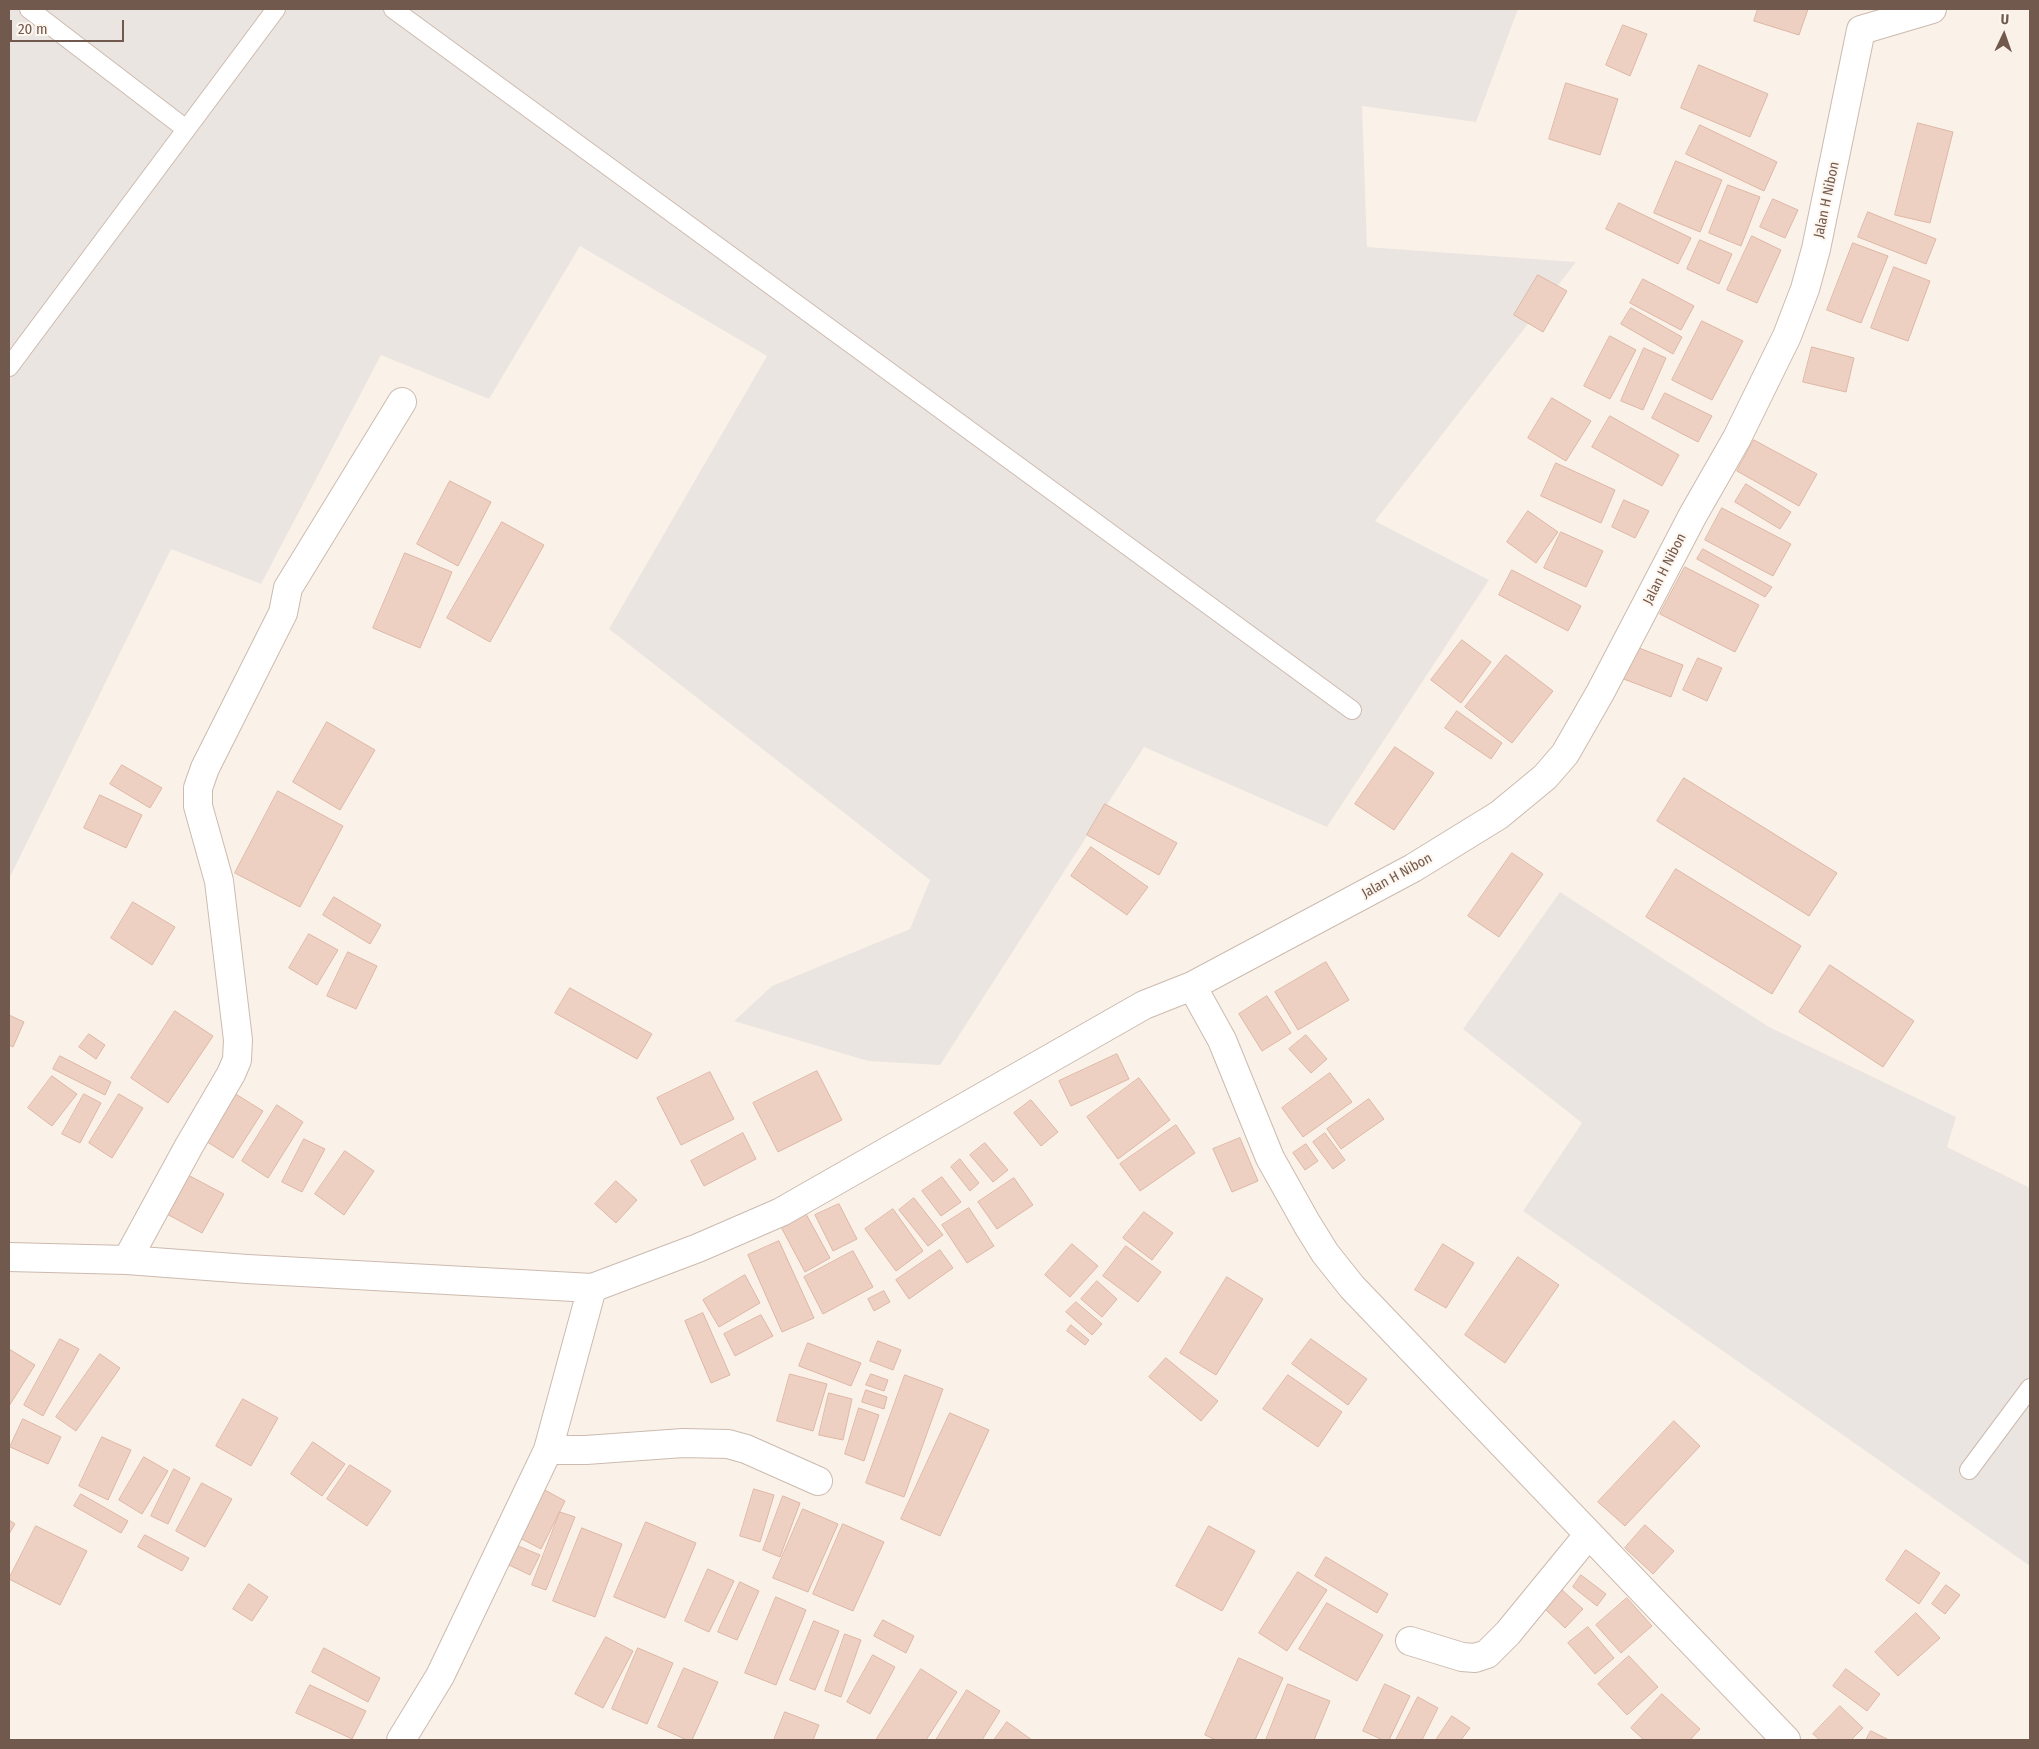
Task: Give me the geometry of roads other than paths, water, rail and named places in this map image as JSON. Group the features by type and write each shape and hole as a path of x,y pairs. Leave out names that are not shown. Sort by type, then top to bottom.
{"street":[{"name":"Jalan H Nibon","path":"592,1288 698,1248 781,1212 1144,1005 1192,986 1404,873 1499,815 1522,798 1545,777 1565,754 1600,693 1693,515 1737,438 1787,336 1805,289 1816,249 1862,19 1932,9"},
{"path":"127,1260 237,1060 238,1040 219,881 198,806 198,788 205,768 283,613 288,588 402,402"},
{"path":"1192,986 1222,1040 1270,1158 1306,1224 1325,1254 1352,1287 1786,1740"},
{"path":"9,1257 127,1260 247,1269 592,1288 548,1450 440,1676 401,1740"},
{"path":"548,1450 586,1450 683,1443 728,1444 746,1449 818,1482"},
{"path":"1410,1641 1462,1657 1475,1658 1487,1654 1508,1633 1589,1534"}],"lane":[{"path":"29,9 186,129"},
{"path":"9,368 276,9"},
{"path":"392,9 1352,710"},
{"path":"1969,1470 2030,1388"}]}
